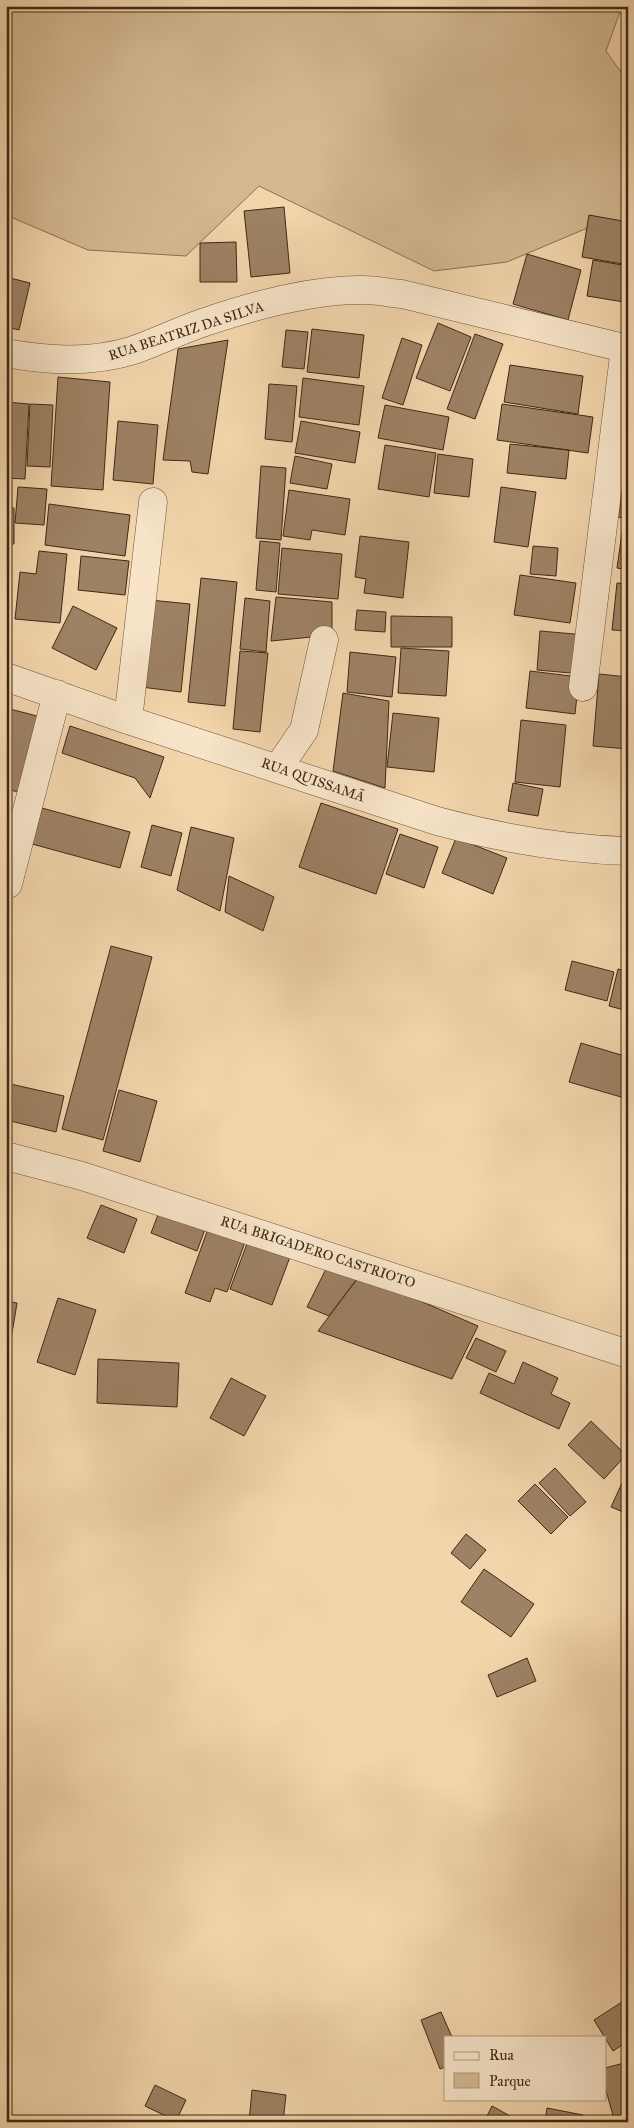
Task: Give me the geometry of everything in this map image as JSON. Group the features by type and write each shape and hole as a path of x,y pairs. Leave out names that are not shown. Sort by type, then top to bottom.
{"street":[{"name":"RUA BEATRIZ DA SILVA","path":"6,353 60,359 96,359 134,350 208,320 323,294 364,290 402,294 626,348"},
{"path":"584,687 626,348"},
{"path":"128,720 153,502"},
{"path":"278,768 304,730 324,640"},
{"name":"RUA QUISSAMÃ","path":"6,677 128,720 392,807 488,835 589,850 628,851"},
{"path":"8,884 57,694"},
{"name":"RUA BRIGADERO CASTRIOTO","path":"6,1156 82,1176 628,1354"}],"green space":[{"path":"6,6 622,6 606,51 628,82 628,248 585,229 507,262 434,271 259,186 186,256 88,250 6,215 6,155 11,113 6,105"}],"building":[{"path":"284,207 290,273 251,277 244,211"},
{"path":"589,215 628,222 628,265 582,257"},
{"path":"236,242 237,282 200,282 200,243"},
{"path":"527,254 581,270 568,320 513,304"},
{"path":"593,260 628,266 624,302 587,296"},
{"path":"6,277 30,283 19,330 6,327"},
{"path":"438,323 471,337 450,391 416,378"},
{"path":"312,329 364,335 359,378 307,372"},
{"path":"286,330 308,332 304,369 282,367"},
{"path":"475,334 503,344 475,419 447,409"},
{"path":"402,338 422,345 403,405 382,398"},
{"path":"228,340 208,474 192,472 190,461 163,460 178,349"},
{"path":"510,365 583,376 578,414 504,402"},
{"path":"58,377 110,382 103,490 51,486"},
{"path":"303,378 364,386 359,425 299,417"},
{"path":"269,384 297,386 292,442 265,439"},
{"path":"6,402 29,404 25,479 6,478"},
{"path":"30,404 53,405 50,467 27,466"},
{"path":"502,404 593,417 588,453 497,440"},
{"path":"385,405 449,417 443,450 378,438"},
{"path":"118,421 158,425 153,484 113,480"},
{"path":"301,421 360,432 355,463 295,453"},
{"path":"510,444 569,450 566,479 507,473"},
{"path":"385,445 436,453 429,497 378,489"},
{"path":"438,454 473,459 469,497 434,493"},
{"path":"295,456 332,464 327,489 290,483"},
{"path":"628,461 628,519 618,517"},
{"path":"261,466 286,468 281,540 256,538"},
{"path":"18,487 47,489 44,525 15,523"},
{"path":"501,487 536,492 528,547 494,542"},
{"path":"289,490 350,499 345,535 312,530 310,540 283,536"},
{"path":"49,504 130,515 125,556 45,545"},
{"path":"6,508 14,508 14,544 6,544"},
{"path":"623,526 628,527 628,570 617,568"},
{"path":"360,536 409,542 403,598 364,593 366,579 355,577"},
{"path":"260,541 280,543 276,592 256,590"},
{"path":"533,546 558,548 556,576 530,574"},
{"path":"282,548 342,554 338,599 278,594"},
{"path":"39,551 67,554 60,623 15,619 20,572 36,574"},
{"path":"81,556 129,561 125,595 78,590"},
{"path":"6,568 11,569 6,613"},
{"path":"520,575 576,583 570,623 514,615"},
{"path":"201,578 237,582 225,706 188,702"},
{"path":"617,583 628,584 628,631 612,630"},
{"path":"276,597 332,602 332,635 271,641"},
{"path":"245,598 270,601 266,652 240,649"},
{"path":"150,600 190,604 181,692 141,687"},
{"path":"73,606 117,628 96,670 52,648"},
{"path":"357,610 386,612 385,632 355,630"},
{"path":"391,616 452,617 452,647 391,647"},
{"path":"540,631 586,635 582,674 537,670"},
{"path":"401,648 449,651 446,696 398,693"},
{"path":"240,651 268,653 260,732 233,729"},
{"path":"350,652 396,657 392,697 347,692"},
{"path":"530,671 579,677 575,714 526,708"},
{"path":"599,674 628,677 628,749 593,746"},
{"path":"343,693 389,701 385,788 333,771"},
{"path":"6,708 41,717 23,793 6,789"},
{"path":"393,713 439,718 434,772 387,767"},
{"path":"521,720 566,725 560,787 515,782"},
{"path":"70,726 164,757 150,798 135,778 62,753"},
{"path":"513,783 543,789 538,816 508,811"},
{"path":"321,803 398,829 376,894 299,867"},
{"path":"42,808 130,832 120,868 32,844"},
{"path":"152,825 182,833 171,876 141,867"},
{"path":"191,827 234,838 220,911 177,890"},
{"path":"400,834 438,847 424,888 386,874"},
{"path":"456,838 507,858 493,894 442,873"},
{"path":"229,876 274,897 263,931 225,912"},
{"path":"111,946 152,957 103,1140 62,1129"},
{"path":"572,961 614,972 607,1001 565,990"},
{"path":"618,969 628,971 628,1011 609,1006"},
{"path":"581,1043 628,1057 628,1099 569,1082"},
{"path":"6,1083 64,1096 56,1132 6,1120"},
{"path":"119,1090 157,1101 140,1162 103,1151"},
{"path":"101,1205 137,1219 124,1253 87,1238"},
{"path":"161,1207 207,1224 197,1251 151,1233"},
{"path":"208,1229 245,1242 227,1292 215,1288 210,1302 185,1293"},
{"path":"248,1241 290,1257 272,1305 230,1289"},
{"path":"328,1265 360,1275 329,1316 307,1307"},
{"path":"360,1275 478,1326 452,1379 318,1331"},
{"path":"58,1298 96,1310 75,1375 37,1362"},
{"path":"6,1301 17,1303 10,1346 6,1346"},
{"path":"476,1338 506,1351 496,1372 466,1358"},
{"path":"98,1359 179,1363 177,1407 97,1403"},
{"path":"523,1362 558,1378 551,1394 570,1403 559,1429 480,1393 489,1373 514,1384"},
{"path":"231,1378 266,1396 244,1436 210,1418"},
{"path":"591,1421 626,1455 604,1479 568,1445"},
{"path":"555,1468 586,1502 570,1516 539,1483"},
{"path":"622,1483 628,1486 628,1514 611,1507"},
{"path":"535,1484 568,1517 551,1534 518,1501"},
{"path":"466,1534 486,1550 470,1569 451,1553"},
{"path":"484,1569 534,1604 511,1637 461,1602"},
{"path":"527,1658 536,1681 497,1697 488,1675"},
{"path":"628,1998 628,2041 613,2051 606,2040 606,2036 604,2036 594,2020"},
{"path":"441,2012 452,2036 444,2036 444,2067 440,2069 421,2020"},
{"path":"628,2062 628,2115 614,2119 606,2091 606,2068"},
{"path":"155,2085 186,2100 176,2121 145,2106"},
{"path":"252,2090 286,2095 283,2122 249,2122"},
{"path":"492,2106 521,2122 484,2122"},
{"path":"547,2108 583,2115 582,2122 545,2122"},
{"path":"231,2117 231,2122 195,2122 195,2120"}]}
